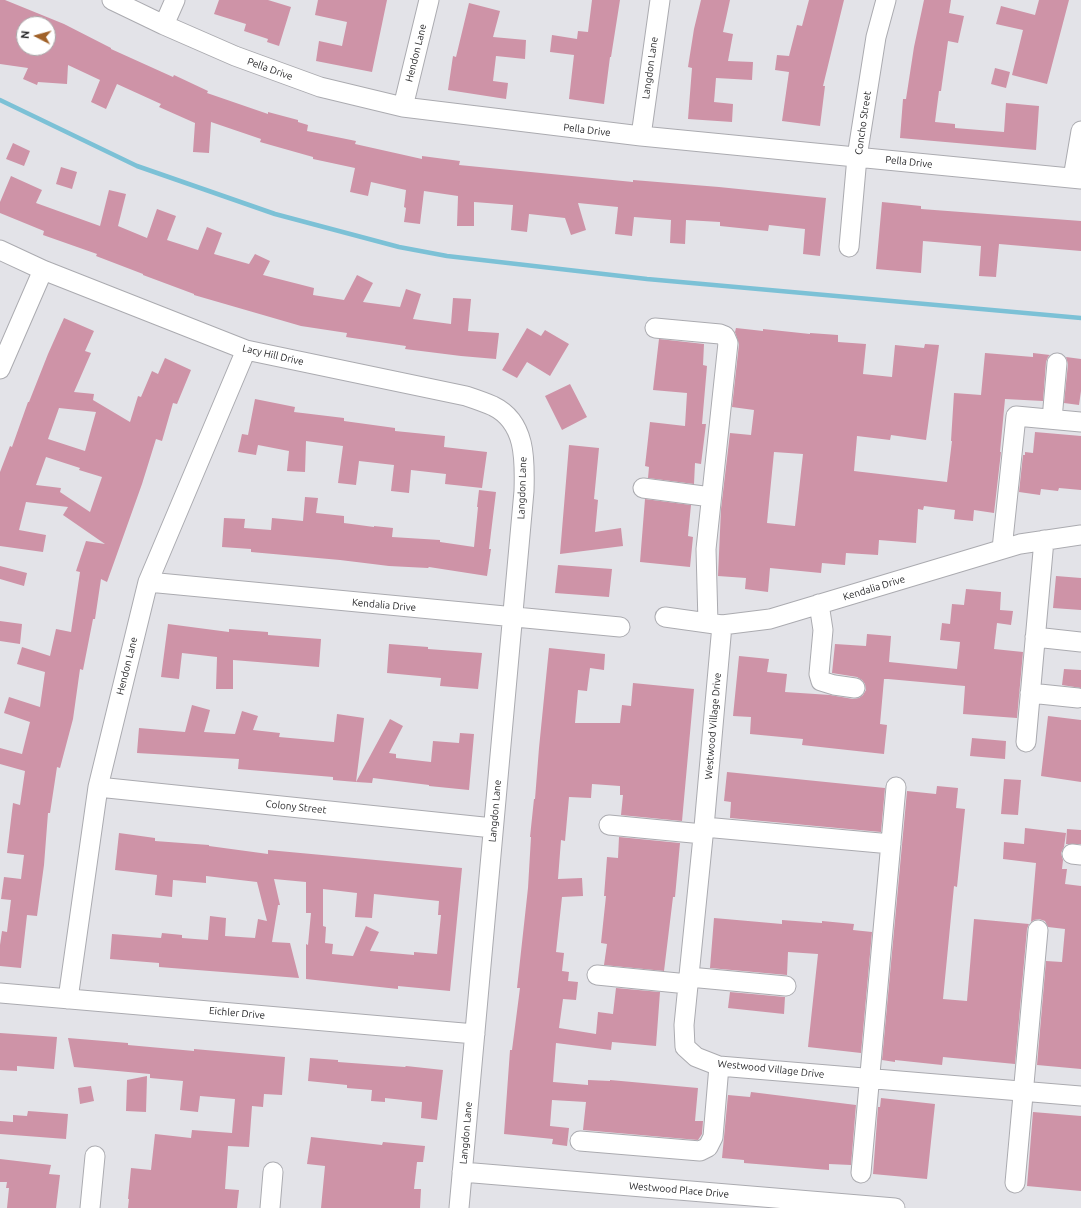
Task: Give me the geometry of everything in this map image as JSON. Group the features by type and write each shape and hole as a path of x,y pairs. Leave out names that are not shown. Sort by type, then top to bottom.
{"street":[{"name":"Pella Drive","path":"112,0 164,25 235,56 320,87 402,107 641,136 1077,179"},
{"path":"164,25 175,0"},
{"name":"Hendon Lane","path":"402,107 429,0"},
{"name":"Langdon Lane","path":"641,136 660,0"},
{"name":"Concho Street","path":"849,247 857,157 876,37 886,0"},
{"path":"1077,179 1081,131"},
{"name":"Lacy Hill Drive","path":"0,250 43,270 246,350 466,396 494,406 507,417"},
{"path":"0,369 43,270"},
{"name":"Westwood Village Drive","path":"655,328 720,334 725,336 728,343 706,549 715,624 703,831 684,1025 685,1047 696,1057 719,1066 1081,1096"},
{"name":"Hendon Lane","path":"68,999 98,787 148,582 246,350"},
{"path":"1052,419 1057,363"},
{"path":"1002,549 1016,416 1081,422"},
{"name":"Langdon Lane","path":"459,1208 524,491 525,465 522,444 516,429 507,417"},
{"path":"643,488 711,497"},
{"name":"Kendalia Drive","path":"666,617 715,624 770,619 1020,544 1081,536"},
{"path":"1026,742 1044,540"},
{"name":"Kendalia Drive","path":"148,582 620,627"},
{"path":"819,604 823,630 819,674 821,681 834,685 856,688"},
{"path":"1035,637 1081,642"},
{"path":"1030,693 1078,698"},
{"name":"Colony Street","path":"98,787 493,828"},
{"path":"861,1173 896,787"},
{"path":"609,825 891,844"},
{"path":"1015,1183 1038,930"},
{"path":"597,975 786,986"},
{"name":"Eichler Drive","path":"0,993 475,1034"},
{"path":"580,1141 700,1151 708,1147 713,1137 719,1066"},
{"path":"90,1208 95,1156"},
{"path":"270,1208 273,1172"},
{"name":"Westwood Place Drive","path":"462,1172 896,1208"}],"building":[{"path":"0,0 5,0 44,16 16,16 16,56 56,56 56,21 111,49 208,91 207,93 268,114 268,112 298,120 298,122 308,125 307,131 356,141 355,144 422,159 422,156 460,161 459,165 633,182 633,180 719,187 826,198 820,256 803,254 805,229 769,225 768,231 720,226 720,222 686,220 685,244 670,243 671,220 634,217 632,236 615,234 618,207 578,203 586,230 571,235 565,218 529,214 527,232 511,230 513,205 474,202 474,226 457,226 458,196 424,191 420,224 404,222 406,190 371,182 368,196 350,192 355,168 313,159 313,157 260,142 261,139 211,122 209,153 193,152 195,123 159,107 161,104 117,84 106,109 91,102 100,80 68,65 67,84 38,82 37,85 23,79 28,68 0,64"},
{"path":"219,0 268,0 291,7 279,46 267,42 268,39 244,31 246,24 214,14"},
{"path":"318,0 387,0 372,72 316,61 319,41 342,46 347,22 315,15"},
{"path":"592,0 620,0 610,57 604,104 569,99 574,55 550,52 552,35 577,39 578,31 588,32"},
{"path":"701,0 730,0 723,32 733,34 728,61 753,62 752,80 716,78 714,102 733,104 732,122 688,119 692,68 688,67 694,29"},
{"path":"809,0 844,0 823,86 825,86 820,126 782,121 789,72 775,70 777,55 789,56 797,25 802,26"},
{"path":"924,0 951,0 949,13 964,16 958,43 948,41 935,122 955,124 955,128 1004,132 1006,103 1039,106 1036,150 900,138 903,99 906,99 914,47"},
{"path":"1039,0 1069,0 1047,84 1012,75 1023,30 996,24 1001,6 1035,15"},
{"path":"469,3 500,11 493,37 526,40 525,59 496,56 493,81 508,83 506,99 448,90 453,56 456,57"},
{"path":"995,68 1010,72 1006,88 991,84"},
{"path":"13,143 30,151 24,166 6,159"},
{"path":"61,167 77,172 72,189 56,184"},
{"path":"11,176 42,190 36,203 100,226 109,190 126,194 118,226 147,238 157,209 176,216 167,240 198,250 207,227 222,233 214,254 249,264 255,254 270,261 263,275 314,288 313,295 344,300 357,275 373,283 363,302 400,307 406,289 421,294 413,319 451,324 453,298 471,299 468,331 499,333 496,359 405,349 406,346 346,337 347,333 301,326 194,295 96,256 97,254 43,235 44,231 0,213 0,202"},
{"path":"882,202 921,206 921,209 1081,221 1081,251 999,244 996,277 979,276 981,246 923,241 921,273 876,269"},
{"path":"64,318 94,331 85,351 91,353 74,392 94,394 93,400 130,422 138,396 141,397 152,371 158,374 165,358 191,370 177,404 173,403 162,441 156,439 142,484 107,582 101,579 95,619 93,619 83,670 80,669 73,719 60,768 57,767 50,813 48,813 44,865 37,916 27,915 21,968 0,966 0,945 2,931 7,932 11,900 1,899 4,877 21,879 24,855 7,853 13,803 20,805 25,771 0,764 0,748 22,754 30,722 4,713 9,697 40,707 45,672 17,664 22,647 50,656 56,629 71,632 80,572 76,571 86,541 105,544 63,515 68,507 26,502 19,530 46,535 43,552 0,546 0,472 10,446 12,447 28,402","holes":["59,408 96,412 85,451 48,439","46,457 102,477 90,512 60,492 61,488 36,485"]},
{"path":"527,328 541,336 545,330 569,344 550,376 527,362 517,378 502,370"},
{"path":"736,328 838,335 838,342 866,344 863,374 892,377 895,345 924,348 925,344 939,345 926,440 891,435 890,440 857,436 854,471 947,482 952,441 954,393 981,395 985,353 1033,357 1033,353 1050,355 1046,362 1043,401 1005,399 994,513 974,510 973,521 954,519 955,510 924,506 923,510 918,509 916,543 879,540 878,555 846,553 845,565 822,563 821,573 770,568 768,592 745,589 746,578 718,576 721,509 730,433 751,435 754,410 732,407 739,344 735,332","holes":["774,452 803,454 795,526 767,523"]},
{"path":"659,339 704,344 703,365 707,366 702,424 706,424 701,464 695,463 694,484 648,478 649,467 645,466 650,422 685,426 687,393 653,390"},
{"path":"1066,357 1081,359 1081,391 1079,405 1064,403 1068,364"},
{"path":"570,384 587,417 562,430 545,396"},
{"path":"255,399 295,407 294,412 344,418 344,421 395,428 395,431 445,436 444,447 487,452 482,488 445,484 446,474 411,470 409,493 391,491 394,465 359,461 356,485 338,483 343,446 306,441 305,472 287,471 289,451 258,445 256,455 238,452 242,434 248,435"},
{"path":"1035,432 1081,436 1081,490 1059,488 1058,491 1041,489 1040,495 1019,492 1023,455 1025,455 1025,452 1033,453"},
{"path":"569,445 599,448 594,499 598,500 595,532 621,528 623,546 560,554"},
{"path":"479,490 496,492 487,576 429,567 389,566 251,552 251,549 222,547 224,518 245,519 244,528 271,530 272,518 303,521 305,497 318,498 316,513 344,516 344,523 393,528 392,537 440,540 440,542 474,547"},
{"path":"645,499 691,505 688,536 693,537 690,567 640,562"},
{"path":"558,565 612,569 609,597 555,593"},
{"path":"0,566 27,573 24,586 0,579"},
{"path":"1056,576 1081,578 1081,610 1053,608"},
{"path":"966,589 1001,592 1000,610 1013,611 1011,625 997,623 994,649 1023,652 1017,718 963,714 965,686 888,679 884,679 880,724 887,725 884,754 802,745 803,739 750,734 751,717 733,716 739,656 769,659 767,672 787,674 785,692 830,695 853,699 859,698 863,695 866,690 865,684 857,677 832,673 835,644 866,646 867,634 891,636 889,662 957,669 960,642 940,640 942,623 950,624 952,604 964,605"},
{"path":"0,621 22,624 20,644 0,641"},
{"path":"168,624 229,632 229,629 268,632 268,635 321,639 319,667 233,660 233,689 216,689 217,657 182,653 179,679 161,677"},
{"path":"389,644 428,647 428,649 482,653 478,689 440,686 441,678 387,673"},
{"path":"549,648 605,654 604,670 590,668 587,691 578,690 575,723 620,723 622,705 631,706 633,683 694,689 682,821 621,815 623,795 620,795 620,786 592,784 591,798 569,797 565,841 561,840 558,879 582,878 583,896 562,897 556,952 564,953 562,971 569,972 568,981 578,982 576,1000 563,999 559,1028 596,1034 598,1012 613,1014 616,988 660,992 656,1046 612,1042 611,1050 556,1043 553,1082 588,1085 588,1080 610,1080 698,1088 695,1121 703,1121 702,1134 698,1140 583,1130 586,1102 552,1100 550,1126 569,1128 567,1146 552,1144 553,1139 504,1134 510,1050 512,1050 520,988 517,988 528,888 530,837"},
{"path":"1064,669 1081,670 1081,688 1062,685"},
{"path":"192,705 210,710 204,732 235,734 242,711 258,716 253,730 280,733 279,737 334,742 337,714 364,718 356,782 333,780 333,777 238,769 239,759 137,753 139,728 185,732"},
{"path":"1048,716 1081,720 1081,782 1041,776"},
{"path":"390,719 403,726 389,753 396,754 396,758 431,762 433,741 459,743 460,733 474,734 469,790 373,778 372,783 356,782"},
{"path":"972,738 1006,741 1005,759 970,756"},
{"path":"727,772 885,788 881,832 730,818 731,802 724,801"},
{"path":"1004,779 1021,780 1018,815 1001,814"},
{"path":"937,786 958,788 956,808 965,809 957,887 954,886 943,999 967,1001 974,919 1029,924 1027,929 1015,1064 943,1057 942,1065 882,1060 907,791 936,794"},
{"path":"1025,828 1066,833 1064,847 1061,853 1063,860 1062,869 1067,869 1065,884 1081,886 1081,1069 1037,1065 1046,961 1062,962 1065,929 1048,927 1045,921 1039,919 1031,922 1036,863 1003,859 1004,842 1024,844"},
{"path":"1067,829 1081,830 1081,844 1066,844"},
{"path":"119,833 155,838 155,841 209,845 268,854 268,850 462,868 450,991 398,986 398,989 306,979 306,944 308,945 311,913 306,913 306,882 274,879 280,905 278,905 272,942 290,943 299,978 159,967 159,963 110,959 112,934 161,938 162,933 182,935 182,938 208,940 210,916 226,918 225,936 255,938 258,919 267,921 257,882 206,876 206,883 173,880 172,897 155,895 157,875 115,870","holes":["323,889 357,893 355,917 372,918 374,894 439,901 438,915 441,915 437,954 414,952 414,955 370,951 379,932 366,926 353,956 332,954 333,944 325,943 326,927 323,926"]},
{"path":"619,837 680,843 675,897 673,897 664,971 604,965 607,944 601,943 606,896 604,896 607,857 618,858"},
{"path":"714,918 782,924 782,920 822,923 822,921 854,924 853,930 872,932 861,1053 808,1047 818,954 788,952 787,975 710,968"},
{"path":"730,992 785,997 784,1014 728,1008"},
{"path":"0,1033 57,1037 54,1069 17,1066 17,1071 0,1070"},
{"path":"68,1038 194,1051 194,1049 285,1057 282,1095 264,1094 263,1107 252,1106 249,1147 228,1146 225,1189 239,1190 237,1208 128,1208 131,1168 151,1170 155,1134 191,1138 192,1130 232,1133 235,1099 200,1096 198,1112 180,1110 183,1081 150,1078 150,1074 74,1067"},
{"path":"310,1058 338,1060 338,1062 443,1070 437,1120 421,1118 422,1102 385,1098 385,1102 371,1101 372,1090 347,1088 347,1085 308,1081"},
{"path":"147,1076 146,1112 126,1111 127,1080"},
{"path":"91,1086 94,1101 80,1104 78,1088"},
{"path":"751,1092 856,1105 851,1165 829,1164 829,1170 744,1163 744,1160 722,1158 728,1095 750,1097"},
{"path":"881,1098 935,1104 927,1179 873,1174 878,1107 880,1107"},
{"path":"28,1111 68,1114 66,1139 0,1134 0,1121 13,1122 13,1115 27,1116"},
{"path":"1033,1112 1081,1116 1081,1191 1027,1186"},
{"path":"311,1137 382,1145 383,1142 425,1146 423,1162 417,1162 414,1189 421,1189 420,1208 321,1208 325,1166 307,1164"},
{"path":"0,1159 51,1165 49,1174 60,1175 56,1208 7,1208 9,1188 6,1188 7,1182 0,1182"}],"waterway":[{"path":"0,100 137,166 275,214 399,247 447,256 647,279 1081,318"}]}
